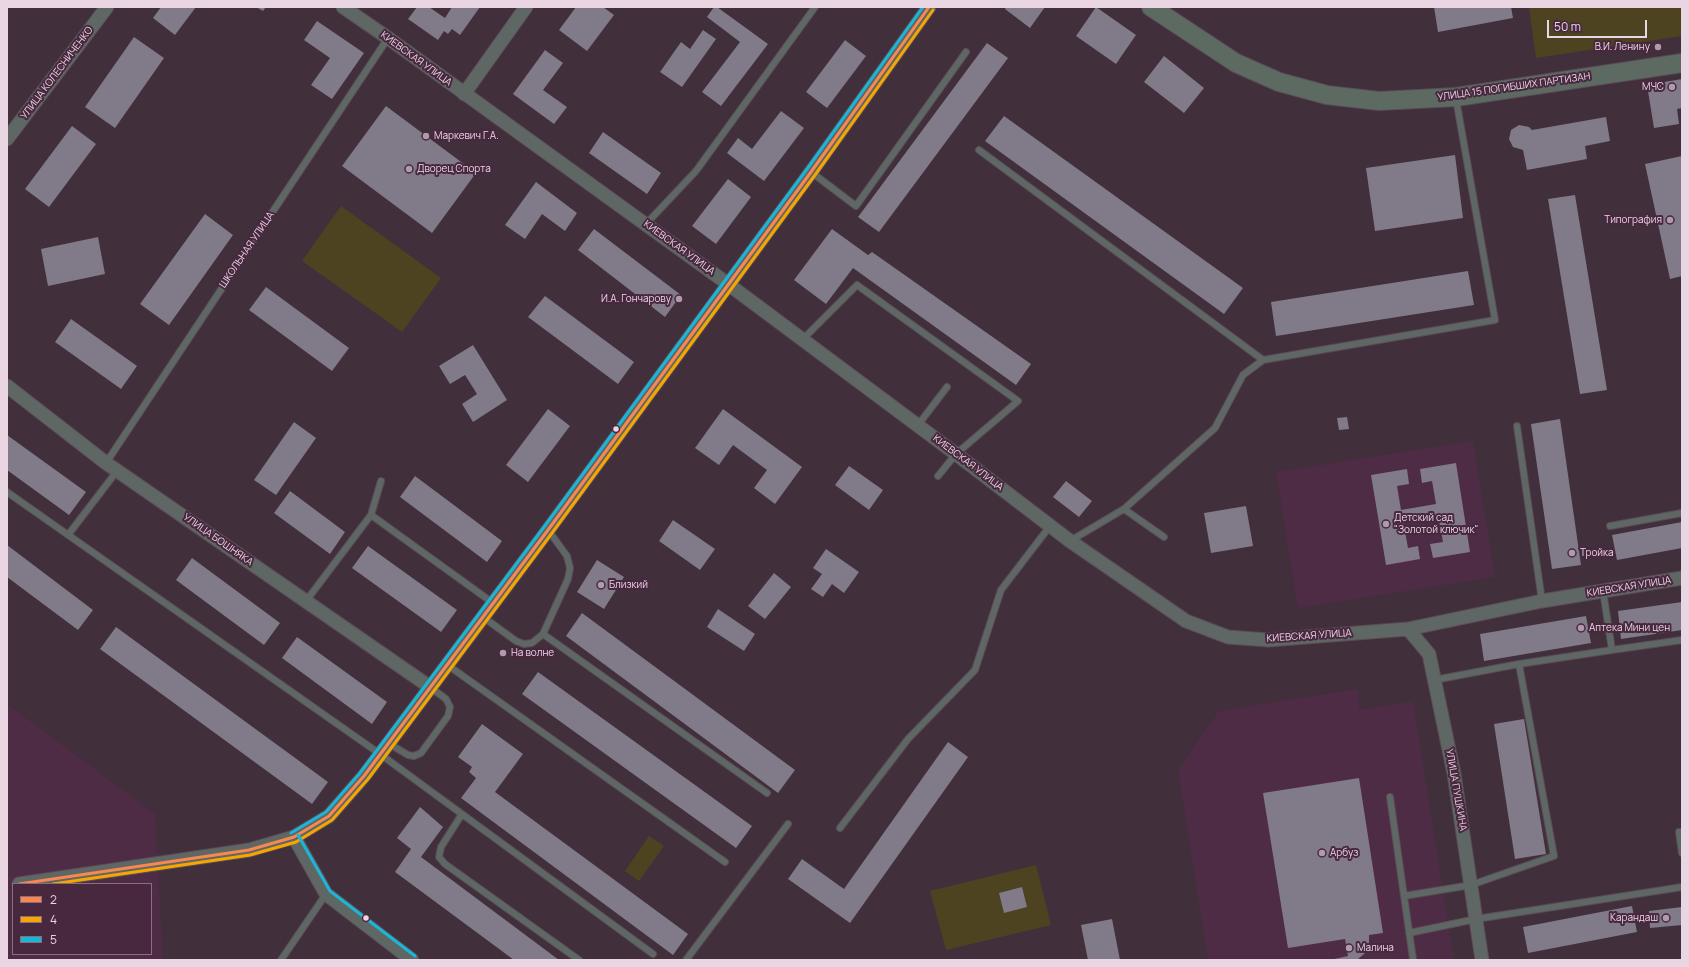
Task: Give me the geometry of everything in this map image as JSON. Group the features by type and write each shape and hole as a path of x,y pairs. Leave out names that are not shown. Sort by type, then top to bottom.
{"street":[{"name":"УЛИЦА КОЛЕСНИЧЕНКО","path":"7,139 107,7"},
{"name":"КИЕВСКАЯ УЛИЦА","path":"343,7 728,284 1070,541 1186,621 1228,637 1268,640 1408,629 1542,601 1682,578"},
{"path":"464,94 526,7"},
{"path":"26,883 249,850 294,837 329,816 364,776 446,664 494,603 811,172 929,7"},
{"name":"УЛИЦА 15 ПОГИБШИХ ПАРТИЗАН","path":"1151,7 1236,63 1279,82 1327,95 1379,101 1456,97 1682,63"},
{"name":"УЛИЦА БОШНЯКА","path":"8,388 112,467 430,687"},
{"name":"УЛИЦА ПУШКИНА","path":"1408,629 1429,654 1454,774 1482,960"},
{"path":"294,837 326,894 412,960"}],"lane":[{"path":"646,224 696,171 815,7"},
{"name":"ШКОЛЬНАЯ УЛИЦА","path":"68,535 388,38"},
{"path":"811,172 856,206 966,52"},
{"path":"1070,541 1124,509 1215,428 1243,375 1263,360 1495,320 1456,97"},
{"path":"979,150 1263,360"},
{"path":"802,340 857,285 1018,401 956,454 938,476"},
{"path":"918,426 947,387"},
{"path":"1517,426 1542,601"},
{"path":"306,601 370,515 381,481"},
{"path":"7,492 380,754 653,954"},
{"path":"1124,509 1164,537"},
{"path":"1610,526 1682,513"},
{"path":"370,515 494,603"},
{"path":"840,828 908,739 975,670 1001,590 1050,526"},
{"path":"483,617 516,641 524,644 532,642 543,634 568,579 570,568 567,556 548,530"},
{"path":"1603,591 1612,650"},
{"path":"543,634 767,793"},
{"path":"1434,680 1519,664 1682,640"},
{"path":"446,664 725,862"},
{"path":"1404,896 1471,886 1554,856 1519,664"},
{"path":"388,743 408,755 414,756 421,753 448,716 450,708 446,699 430,687"},
{"path":"1390,797 1413,959"},
{"path":"462,814 441,847 439,857 444,864 579,960"},
{"path":"686,960 788,824"},
{"path":"1682,832 1679,832 1682,853"},
{"path":"1409,933 1476,919 1682,887"},
{"path":"281,960 326,894"}],"shaded area":[{"path":"1529,7 1682,7 1682,36 1536,58"},
{"path":"341,206 441,278 402,332 302,261"},
{"name":"Детский сад \"Золотой ключик\"","path":"1473,441 1495,577 1298,608 1276,472"},
{"path":"1358,689 1359,710 1413,701 1454,960 1208,960 1178,770 1219,711"},
{"path":"7,704 155,814 163,960 7,960"},
{"path":"649,836 664,846 639,881 625,871"},
{"path":"1036,865 1051,925 946,950 930,891"}],"building":[{"path":"161,7 196,7 175,35 153,18"},
{"path":"256,7 266,7 263,11"},
{"path":"417,7 429,7 445,18 452,7 480,7 460,35 452,29 448,34 444,31 438,40 408,19"},
{"path":"576,7 603,7 614,15 587,51 559,30"},
{"path":"714,7 717,7 768,44 721,106 702,92 740,42 707,17"},
{"path":"1006,7 1045,7 1030,28 1005,9"},
{"path":"1096,7 1136,35 1116,64 1076,36"},
{"path":"1434,7 1511,7 1513,18 1438,32"},
{"path":"317,21 364,53 332,99 311,85 330,58 304,40"},
{"path":"703,30 716,39 682,87 660,72 681,42 690,49"},
{"path":"134,37 164,58 115,128 85,107"},
{"path":"845,40 866,56 827,108 806,92"},
{"path":"987,43 1008,58 879,232 858,217"},
{"path":"545,50 563,63 543,90 567,107 554,124 513,94"},
{"path":"1164,56 1204,88 1184,113 1144,82"},
{"path":"1682,79 1682,108 1677,109 1679,124 1654,128 1647,85"},
{"name":"Дворец Спорта","path":"386,106 476,173 432,233 342,166"},
{"path":"781,111 804,128 764,181 727,153 738,138 752,149"},
{"path":"1004,116 1243,288 1224,314 985,141"},
{"path":"1606,117 1610,141 1585,146 1587,159 1527,170 1523,150 1513,147 1509,139 1511,130 1519,125 1529,127 1532,130"},
{"path":"72,126 96,144 49,207 25,189"},
{"path":"603,132 661,173 647,194 589,153"},
{"path":"1455,155 1463,218 1375,231 1366,168"},
{"name":"Типография","path":"1682,156 1682,276 1670,279 1645,164"},
{"path":"728,179 751,197 716,244 692,226"},
{"path":"536,182 577,213 565,231 542,214 525,239 505,225"},
{"path":"1575,195 1607,390 1580,394 1548,199"},
{"path":"205,214 233,235 169,325 140,304"},
{"path":"594,229 681,295 665,317 578,250"},
{"path":"832,229 868,255 872,252 1031,364 1016,385 853,268 826,304 794,280"},
{"path":"98,237 105,274 48,286 41,249"},
{"path":"1468,271 1474,305 1276,336 1271,302"},
{"path":"266,287 349,348 332,371 249,310"},
{"path":"545,296 634,362 618,384 528,317"},
{"path":"71,319 137,366 121,389 55,342"},
{"path":"473,345 507,400 473,422 462,404 477,394 465,375 450,384 439,366"},
{"path":"548,409 570,426 528,482 506,465"},
{"path":"723,409 802,467 775,504 754,488 767,470 733,445 719,465 695,448"},
{"path":"1347,417 1349,429 1339,430 1337,418"},
{"path":"1560,419 1581,565 1552,569 1531,424"},
{"path":"294,422 316,438 276,495 254,480"},
{"path":"7,435 86,492 69,515 7,470"},
{"path":"1456,463 1470,552 1433,558 1430,544 1443,542 1438,515 1403,520 1408,548 1418,546 1420,559 1386,565 1371,475 1407,469 1409,484 1397,486 1401,510 1436,504 1432,481 1422,483 1420,469"},
{"path":"849,466 883,490 869,510 835,485"},
{"path":"415,476 502,541 487,562 400,497"},
{"path":"1066,481 1092,501 1079,517 1053,497"},
{"path":"290,491 345,532 330,554 274,513"},
{"path":"1246,506 1253,546 1211,553 1204,513"},
{"path":"673,520 715,549 700,570 659,541"},
{"path":"1682,522 1682,548 1617,560 1612,535"},
{"path":"7,545 93,610 78,630 7,577"},
{"path":"368,546 457,610 441,632 352,568"},
{"path":"826,549 859,572 844,593 832,584 823,597 811,589 822,574 813,568"},
{"path":"192,558 280,623 264,645 176,580"},
{"name":"Близкий","path":"597,560 624,577 604,609 577,592"},
{"path":"774,573 791,587 765,619 748,606"},
{"path":"1682,602 1682,630 1621,639 1618,611"},
{"path":"718,609 755,634 744,651 707,627"},
{"path":"582,613 795,770 778,793 566,636"},
{"path":"1586,616 1591,643 1484,661 1480,634"},
{"path":"116,627 328,782 312,804 100,649"},
{"path":"297,637 387,702 372,724 282,658"},
{"path":"538,672 752,826 736,848 522,694"},
{"path":"1524,719 1546,854 1515,859 1494,724"},
{"path":"482,724 523,754 495,792 688,934 673,955 461,798 476,778 469,772 472,767 458,757"},
{"path":"948,742 968,757 850,923 788,879 802,859 844,889"},
{"name":"Арбуз","path":"1359,778 1383,933 1369,935 1369,945 1365,953 1357,960 1330,960 1348,956 1345,939 1288,948 1263,793"},
{"path":"420,807 443,827 421,857 559,960 514,960 395,872 411,849 397,838"},
{"path":"1022,887 1027,907 1004,913 999,893"},
{"path":"1632,906 1637,932 1528,953 1523,927"},
{"name":"Карандаш","path":"1682,907 1682,925 1650,928 1649,911"},
{"path":"1112,919 1120,960 1088,960 1081,925"}],"transit line":[{"name":"5","path":"291,833 326,812 360,773 544,527 807,169 923,7"},
{"name":"2","path":"26,883 249,850 294,837 329,816 364,776 548,530 811,172 929,7"},
{"name":"4","path":"60,883 250,855 296,842 332,820 368,779 552,533 815,175 933,10"},
{"name":"5","path":"298,835 330,891 415,956"}],"place":[{"name":"В.И. Ленину","path":"1658,47"},
{"name":"МЧС","path":"1672,87"},
{"name":"Маркевич Г.А.","path":"426,136"},
{"name":"Дворец Спорта","path":"409,169"},
{"name":"Типография","path":"1670,220"},
{"name":"И.А. Гончарову","path":"679,299"},
{"name":"Детский сад \"Золотой ключик\"","path":"1386,524"},
{"name":"Тройка","path":"1572,553"},
{"name":"Близкий","path":"601,585"},
{"name":"Aптека Mини цен","path":"1581,628"},
{"name":"На волне","path":"503,653"},
{"name":"Арбуз","path":"1322,853"},
{"name":"Карандаш","path":"1666,918"},
{"name":"Малина","path":"1349,948"}]}
